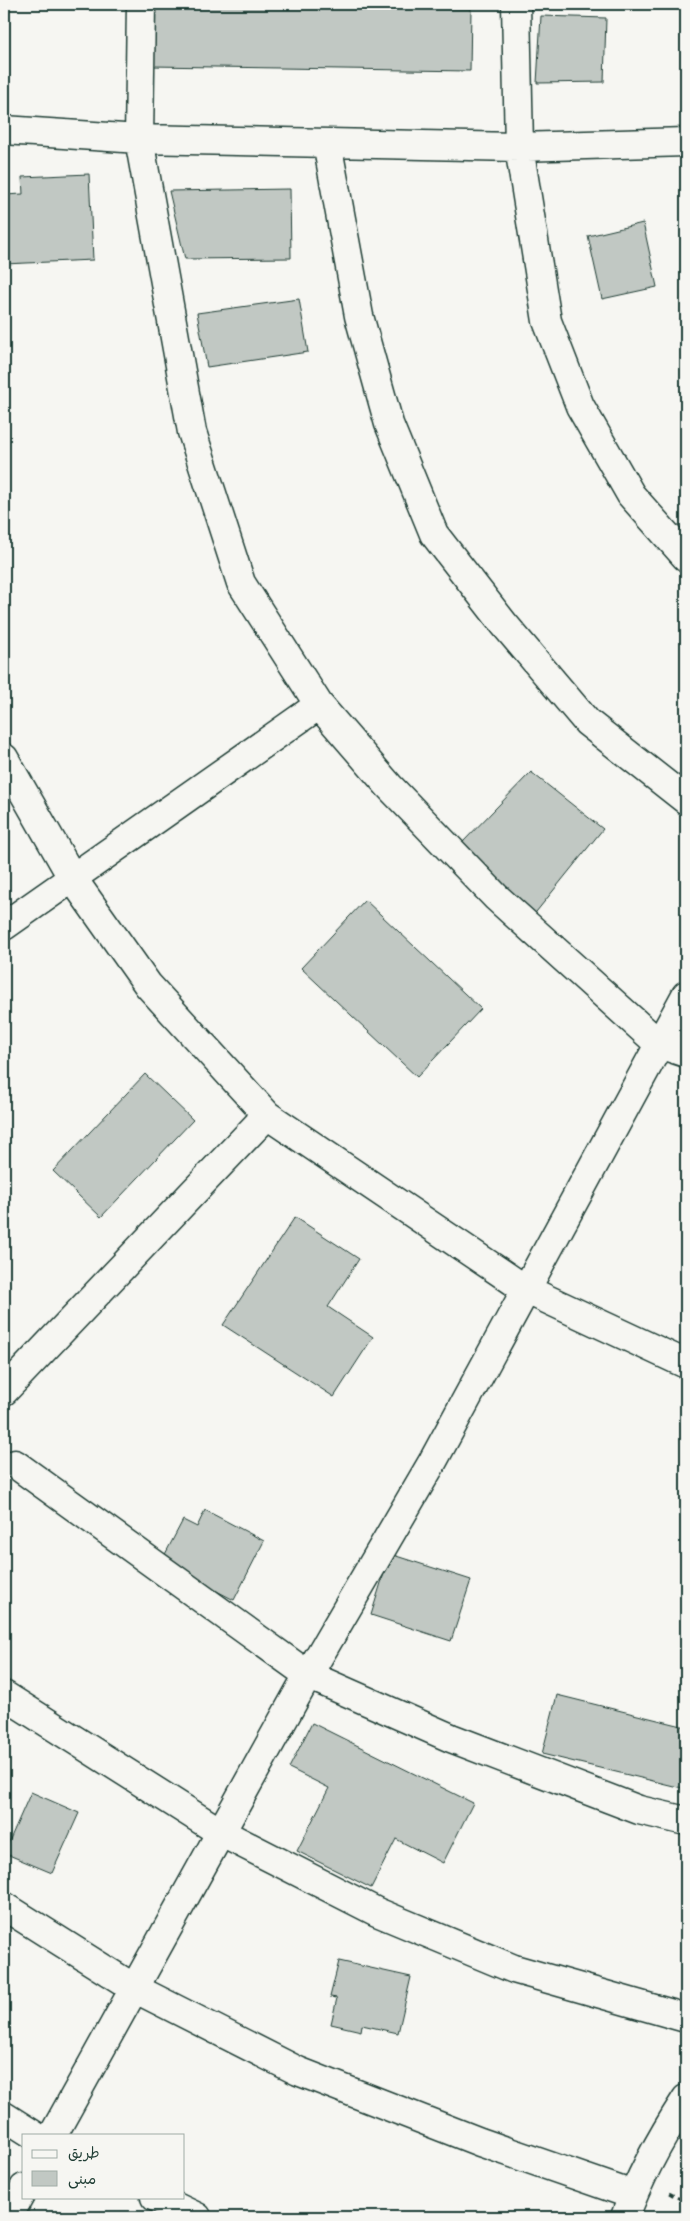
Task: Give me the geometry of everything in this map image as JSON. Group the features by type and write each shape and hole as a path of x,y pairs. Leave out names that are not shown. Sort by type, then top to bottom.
{"street":[{"path":"141,4 139,139 195,441 241,583 319,705 389,786 496,897 659,1044 686,1053"},
{"path":"516,4 519,147 547,321 580,406 631,495 686,557"},
{"path":"4,130 139,139 519,147 686,142"},
{"path":"327,142 359,316 389,424 434,534 504,624 587,722 686,800"},
{"path":"4,926 319,705"},
{"path":"4,758 73,879 148,985 267,1115 525,1289 686,1364"},
{"path":"54,2134 308,1674 432,1462 686,995"},
{"path":"4,1391 267,1115"},
{"path":"8,1467 308,1674 450,1738 639,1810 686,1821"},
{"path":"4,1695 220,1832 377,1912 514,1969 686,2018"},
{"path":"4,1906 134,1988 298,2071 480,2142 629,2206 662,2136 686,2099"},
{"path":"4,2116 32,2134"},
{"path":"8,2217 22,2192"},
{"path":"157,2198 197,2217"}],"building":[{"path":"153,4 471,9 470,71 152,66"},
{"path":"541,16 606,18 604,82 537,83"},
{"path":"89,174 93,260 4,264 4,195 23,194 22,177"},
{"path":"290,189 291,258 185,259 169,191"},
{"path":"643,223 657,287 602,299 588,236"},
{"path":"299,299 308,352 207,367 197,313"},
{"path":"531,772 603,829 532,917 461,844"},
{"path":"365,900 481,1009 417,1077 301,968"},
{"path":"145,1074 193,1120 101,1217 53,1171"},
{"path":"295,1217 359,1259 328,1307 373,1337 334,1397 223,1325"},
{"path":"205,1510 264,1541 234,1600 161,1562 183,1520 197,1527"},
{"path":"390,1554 471,1580 451,1641 371,1615"},
{"path":"557,1695 686,1727 686,1769 682,1788 542,1754"},
{"path":"312,1723 473,1803 443,1863 396,1839 371,1888 297,1851 329,1788 289,1768"},
{"path":"31,1792 79,1813 52,1873 4,1853"},
{"path":"339,1961 411,1977 398,2033 362,2025 361,2031 331,2024 337,1998 330,1997"}]}
